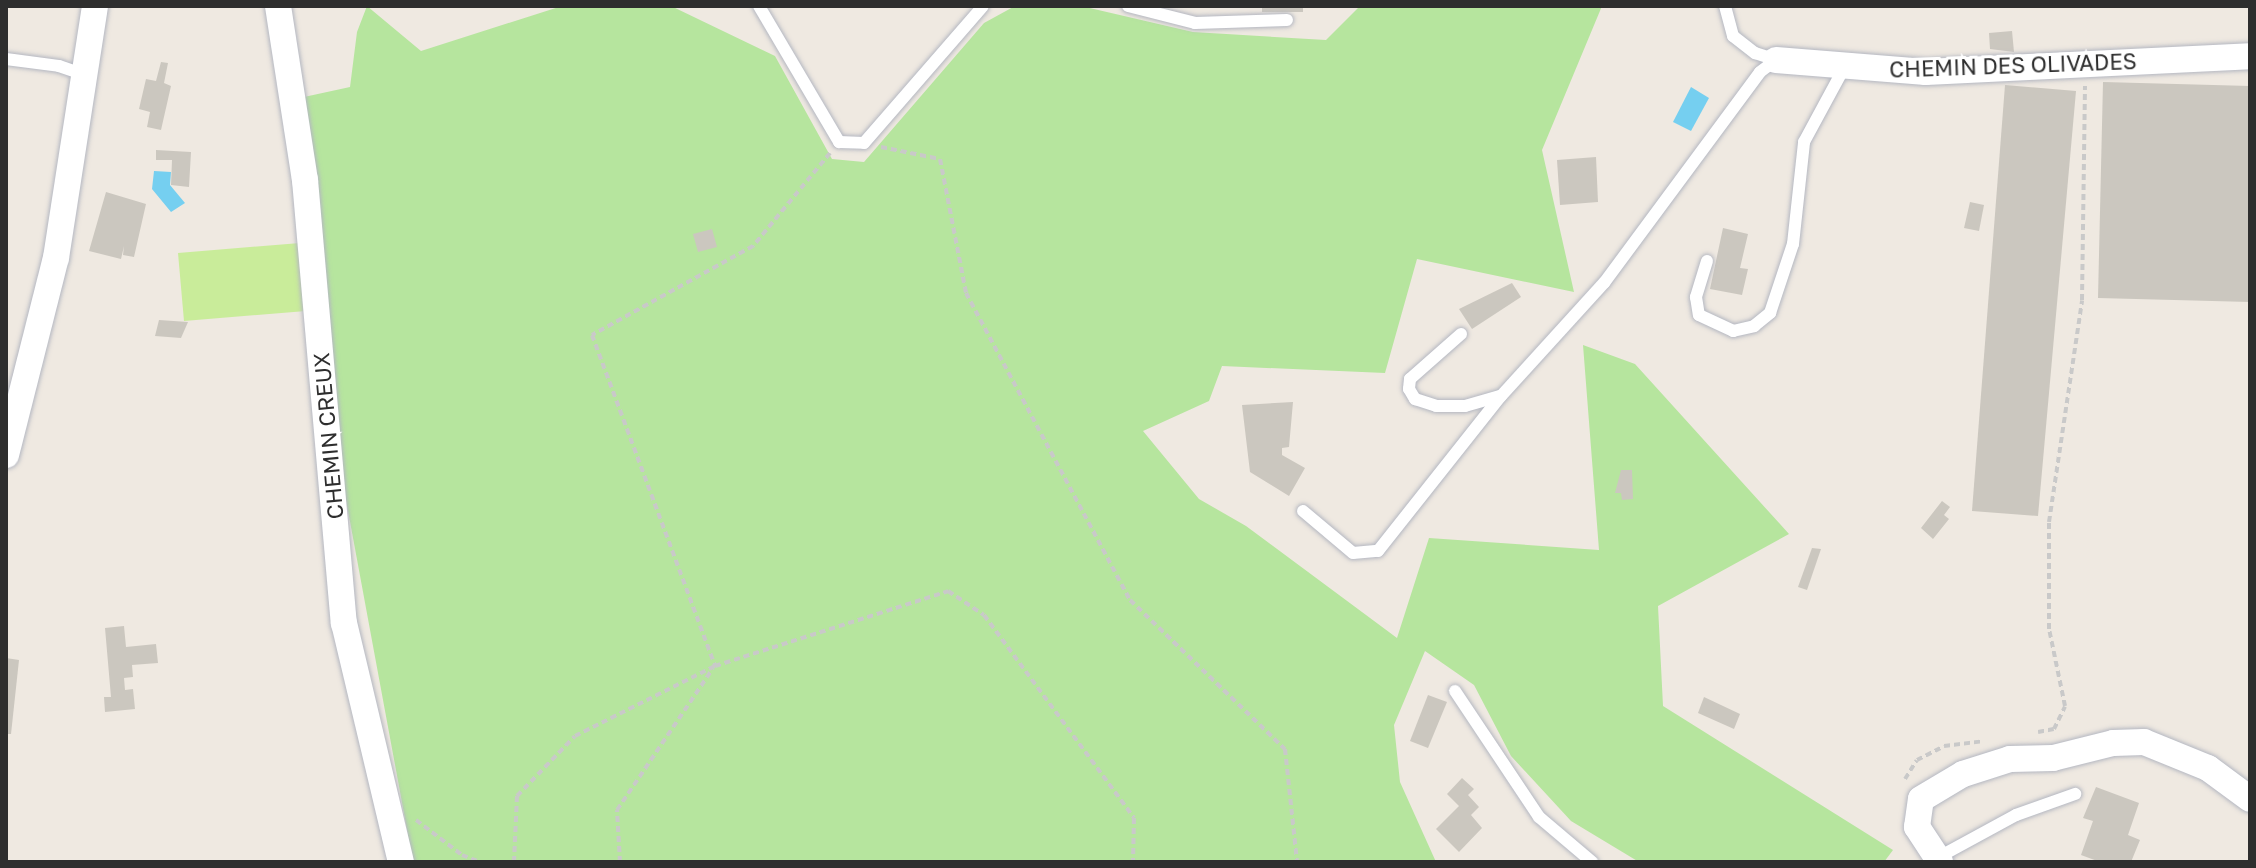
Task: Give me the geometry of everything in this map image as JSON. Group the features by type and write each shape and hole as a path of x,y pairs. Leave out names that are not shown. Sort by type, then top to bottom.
{"street":[{"path":"6,455 56,258 88,77 95,6"},
{"name":"CHEMIN CREUX","path":"278,6 305,180 344,623 401,862"},
{"name":"CHEMIN DES OLIVADES","path":"1776,60 1844,68 1926,72 2250,56"},
{"path":"1938,860 1917,827 1921,799 1963,774 2010,759 2053,758 2113,743 2144,742 2208,768 2250,799"}],"lane":[{"path":"759,6 839,142 864,143 983,6"},
{"path":"1128,6 1195,23 1287,20"},
{"path":"1725,6 1733,36 1755,53 1776,60"},
{"path":"6,59 59,66 88,77"},
{"path":"1303,511 1353,553 1378,551 1501,396 1604,283 1760,72 1776,60"},
{"path":"1707,261 1696,297 1699,315 1733,331 1754,326 1770,313 1793,244 1804,142 1844,68"},
{"path":"1461,334 1410,379 1409,389 1415,399 1436,406 1465,406 1501,396"},
{"path":"1455,691 1539,817 1592,862"},
{"path":"1938,860 2016,815 2075,794"}],"path":[{"path":"2023,734 2054,729 2065,706 2049,629 2049,522 2082,300 2085,64"},
{"path":"715,666 592,335 753,246 839,142"},
{"path":"864,143 940,159 966,293 1130,600 1285,749 1297,862"},
{"path":"514,862 517,796 575,736 715,666 948,591 984,615 1134,818 1133,862"},
{"path":"620,862 617,810 715,666"},
{"path":"1902,783 1917,760 1944,746 1992,739"},
{"path":"385,796 462,855 480,862"}],"green space":[{"path":"367,6 421,51 562,6 671,6 775,56 832,159 864,162 984,23 1015,6 1081,6 1193,32 1326,40 1360,6 1602,6 1542,150 1574,292 1417,259 1385,373 1222,366 1209,401 1143,431 1199,499 1246,526 1397,638 1429,538 1599,550 1583,345 1635,364 1789,534 1658,606 1663,706 1893,850 1884,862 1639,862 1571,821 1511,756 1474,685 1425,651 1394,725 1400,782 1436,862 413,862 336,446 304,97 350,87 357,32"},
{"path":"300,243 306,311 184,321 178,253"}],"water":[{"path":"1691,87 1709,98 1691,131 1673,122"},
{"path":"154,171 171,172 170,185 185,203 171,212 152,189"}],"building":[{"path":"1262,6 1303,6 1303,12 1262,12"},
{"path":"2012,31 2014,52 1990,49 1989,33"},
{"path":"161,62 168,63 164,83 171,86 161,130 147,127 150,112 139,109 146,79 156,81"},
{"path":"2103,82 2250,86 2250,302 2098,298"},
{"path":"2005,85 2076,91 2038,516 1972,511"},
{"path":"156,150 191,152 189,187 171,185 172,160 156,160"},
{"path":"1596,157 1598,202 1560,205 1557,160"},
{"path":"106,192 146,204 134,257 123,255 124,246 121,259 89,251"},
{"path":"1970,202 1984,205 1979,231 1964,228"},
{"path":"1723,228 1748,234 1740,268 1748,269 1742,295 1710,289"},
{"path":"712,229 717,247 698,252 693,234"},
{"path":"1512,283 1521,297 1472,329 1459,309"},
{"path":"159,320 188,322 181,338 155,336"},
{"path":"1293,402 1289,447 1282,448 1282,455 1305,468 1289,496 1250,472 1242,405"},
{"path":"1621,470 1632,470 1633,499 1622,500 1621,493 1615,493"},
{"path":"1942,501 1950,507 1944,515 1949,519 1933,539 1921,528"},
{"path":"1812,548 1821,549 1807,590 1798,587"},
{"path":"124,626 126,647 156,644 158,663 132,665 133,677 124,678 125,690 133,689 135,709 105,712 104,697 111,697 105,628"},
{"path":"6,658 19,660 11,734 6,734"},
{"path":"1428,695 1447,702 1428,748 1410,741"},
{"path":"1704,697 1740,714 1734,729 1698,713"},
{"path":"1462,778 1474,789 1468,795 1479,807 1471,815 1482,828 1459,852 1436,829 1459,806 1447,794"},
{"path":"2096,787 2139,803 2128,835 2140,840 2131,862 2100,862 2081,855 2093,821 2083,818"}]}
